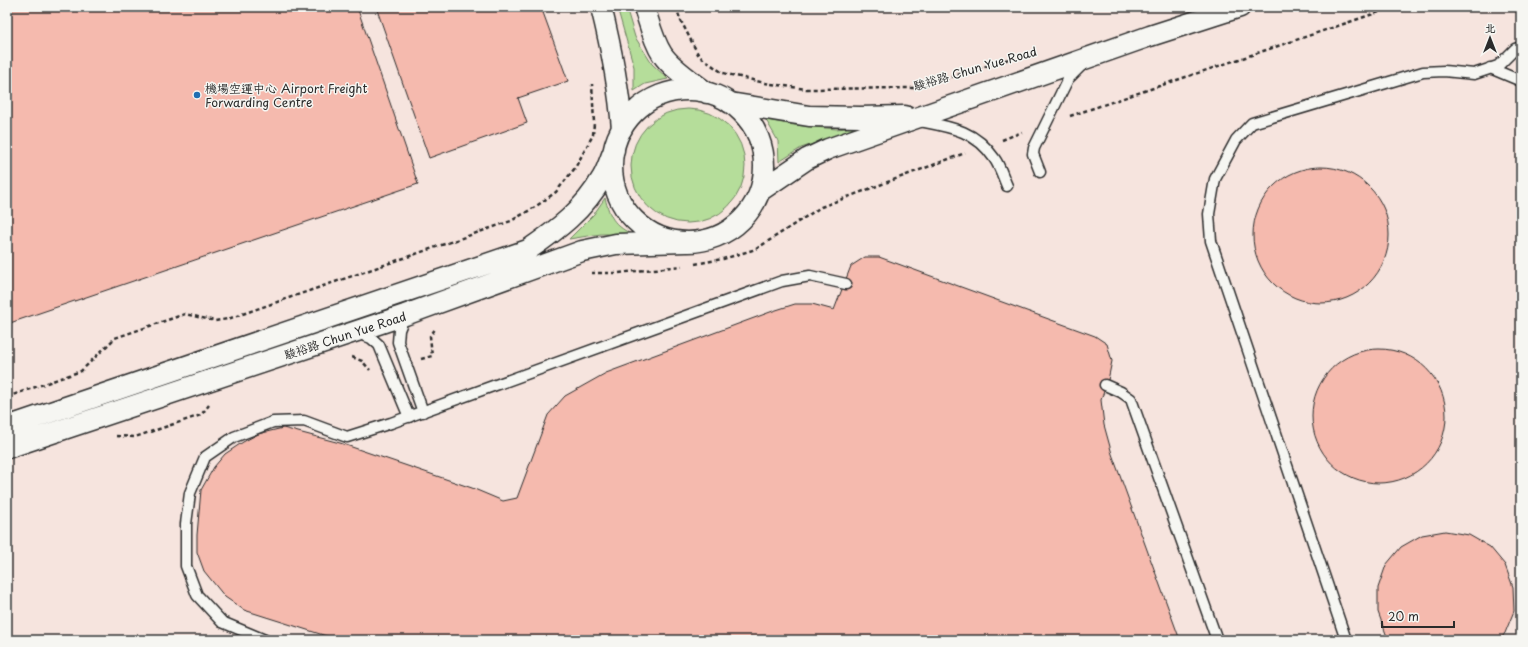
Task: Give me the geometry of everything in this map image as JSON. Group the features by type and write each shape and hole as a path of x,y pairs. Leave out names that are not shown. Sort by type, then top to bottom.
{"street":[{"path":"601,7 609,39 619,94 622,129"},
{"path":"644,7 653,35 662,54 675,67 707,93"},
{"name":"駿裕路 Chun Yue Road","path":"760,191 807,159 828,149 1231,8"},
{"path":"688,90 707,93 730,103 748,120 760,142 764,166 760,191 749,212 732,228 710,239 686,242 664,239 644,228 628,214 617,194 612,172 614,150 622,129 634,113 650,101 668,93 688,90"},
{"name":"駿裕路 Chun Yue Road","path":"730,103 809,116 918,118"},
{"name":"駿裕路 Chun Yue Road","path":"7,427 528,250 553,233 589,198 603,177 614,150"},
{"name":"駿裕路 Chun Yue Road","path":"7,448 405,315 582,251 616,244 686,242"}],"lane":[{"path":"1346,640 1211,241 1209,214 1215,179 1236,140 1252,123 1423,72 1444,71 1474,74 1498,66 1515,49 1521,47"},
{"path":"1040,172 1033,154 1034,148 1068,79 1090,57"},
{"path":"1490,68 1521,81"},
{"path":"918,118 955,128 975,138 985,146 995,159 1007,186"},
{"path":"265,640 222,622 197,595 186,566 186,524 190,493 206,457 234,437 273,422 304,421 347,437 423,412 782,281 810,276 846,284"},
{"path":"405,315 398,330 398,342 423,412"},
{"path":"354,332 371,338 379,345 409,417"},
{"path":"1105,385 1121,392 1131,400 1217,640"}],"path":[{"name":"駿裕路 Chun Yue Road","path":"676,7 680,19 699,56 723,74 765,83 810,89 916,88 1030,53"},
{"path":"7,397 82,371 115,338 185,314 215,320 228,319 511,221 556,192 575,168 593,134"}],"shaded area":[{"path":"7,7 1521,7 1521,640 7,640"}],"green space":[{"path":"617,7 626,7 635,37 652,64 668,79 645,84 634,91 634,67"},
{"path":"688,109 710,113 728,126 741,144 745,166 741,188 728,206 710,219 688,223 666,219 648,206 635,188 631,166 635,144 648,126 666,113"},
{"path":"766,120 794,125 836,129 868,126 801,148 779,162 778,141"},
{"path":"605,198 613,219 620,227 631,234 601,234 569,239 594,214"}],"building":[{"name":"機場空運中心 Airport Freight Forwarding Centre","path":"7,7 357,7 418,184 7,324"},
{"path":"376,7 541,7 568,81 518,98 527,123 429,158"},
{"path":"1314,167 1328,167 1353,175 1364,182 1374,192 1384,209 1388,222 1388,248 1384,261 1374,278 1364,288 1341,300 1328,303 1314,303 1289,295 1278,288 1268,278 1256,255 1253,242 1253,228 1261,203 1268,192 1278,182 1301,170"},
{"path":"865,257 879,257 1095,336 1107,344 1112,361 1108,380 1101,400 1104,425 1112,454 1180,640 339,640 244,610 225,597 204,571 197,552 201,490 214,467 225,454 258,434 283,428 340,443 472,488 503,501 517,498 548,415 565,396 606,373 773,311 795,304 812,304 834,310 851,266"},
{"path":"1386,349 1399,351 1427,368 1444,396 1446,416 1444,436 1427,464 1399,481 1372,483 1359,481 1331,464 1314,436 1312,409 1314,396 1331,368 1359,351"},
{"path":"1445,531 1469,535 1490,547 1505,565 1513,587 1514,611 1505,633 1500,640 1391,640 1386,634 1378,612 1378,588 1386,565 1401,547 1422,535"}],"place":[{"name":"機場空運中心 Airport Freight Forwarding Centre","path":"197,95"}]}
